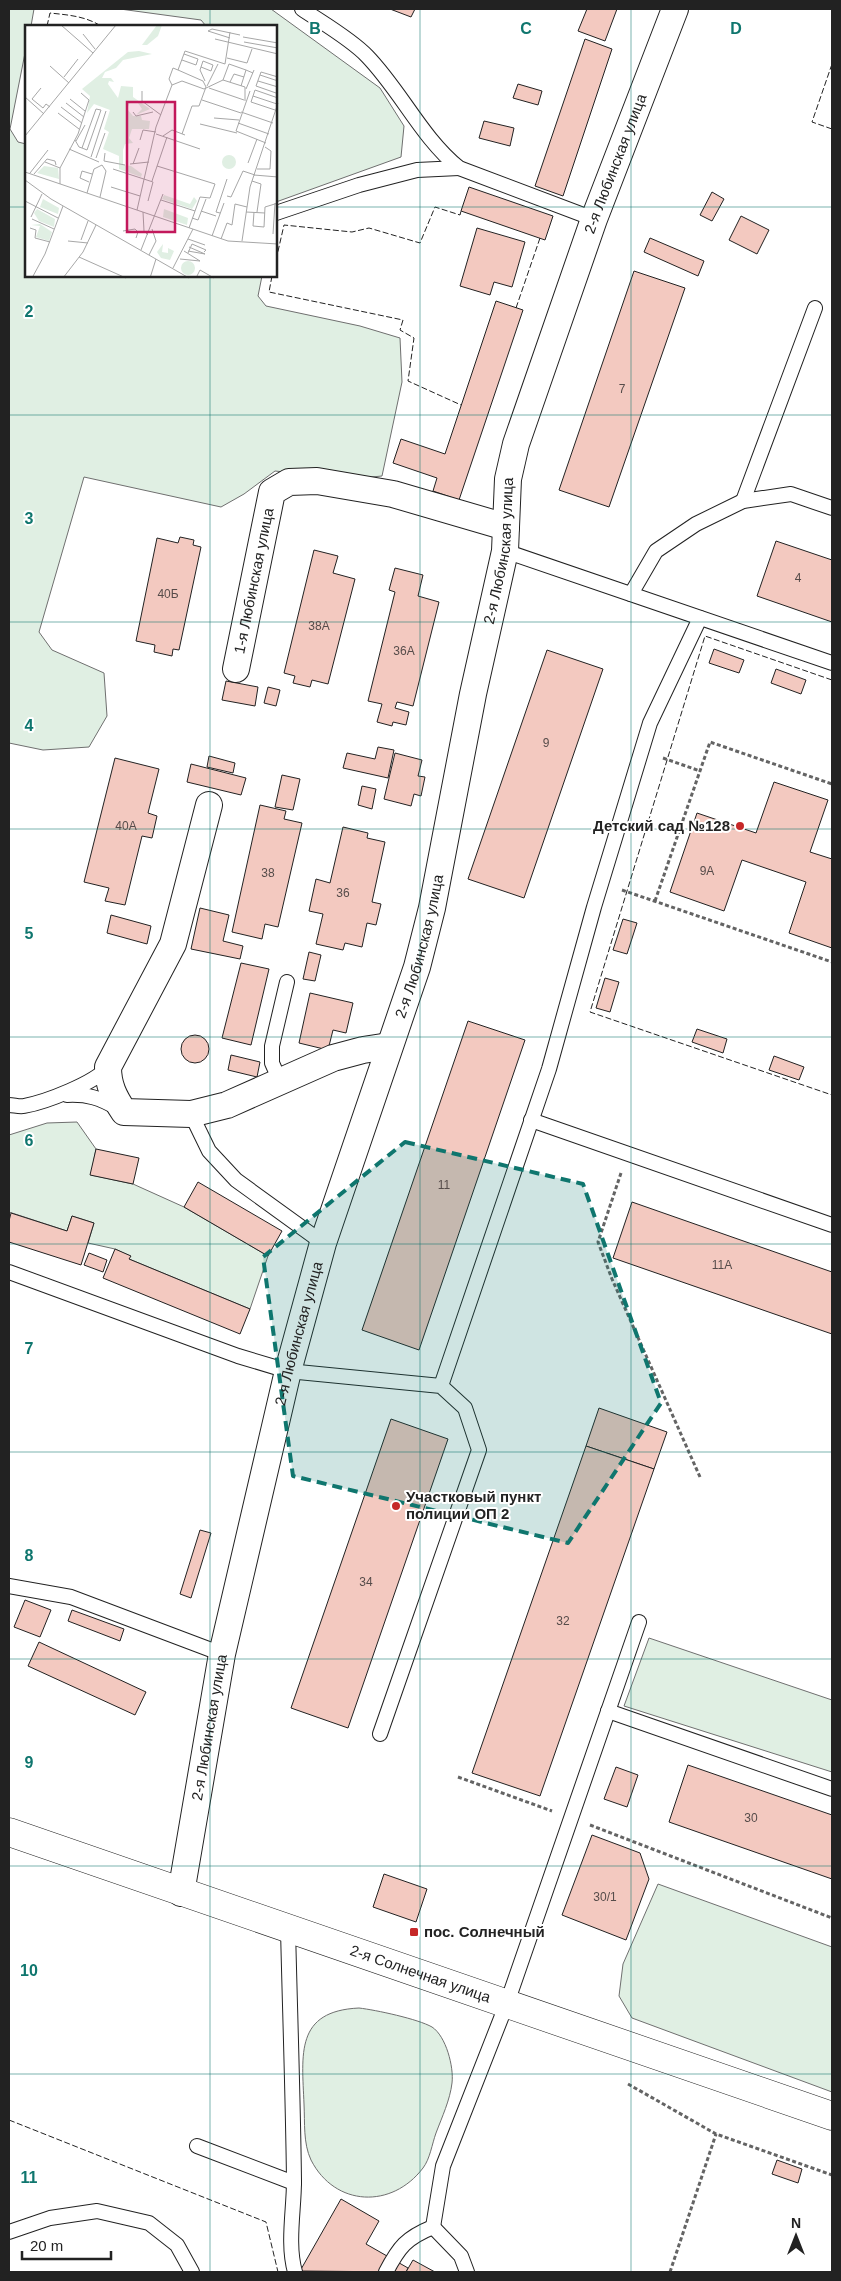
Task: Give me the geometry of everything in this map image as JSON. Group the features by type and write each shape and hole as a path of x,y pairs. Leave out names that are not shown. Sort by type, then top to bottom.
{"main road":[{"name":"2-я Солнечная улица","path":"9,1832 181,1893 507,2003 832,2116"}],"street":[{"name":"2-я Любинская улица","path":"181,1893 222,1654 288,1371 323,1243 417,967 432,908 473,694 506,539 508,479 516,444 594,220 675,9"},
{"name":"1-я Любинская улица","path":"236,669 272,492 290,482 317,481 393,494 506,539"},
{"path":"208,805 173,944 108,1067 108,1082 114,1098 124,1112 191,1114 227,1105 333,1058 363,1050 389,1046"}],"lane":[{"path":"302,9 366,54 398,94 430,140 444,156 459,168 594,220"},
{"path":"278,212 359,185 417,170 459,168"},
{"path":"743,501 814,308"},
{"path":"631,594 656,551 696,524 743,501 791,494 832,508"},
{"path":"506,539 631,594 832,663"},
{"path":"440,1386 549,1069 601,883 650,723 700,618"},
{"path":"280,1081 272,1063 272,1046 288,982"},
{"path":"9,1105 23,1107 72,1090 104,1073 108,1067"},
{"path":"57,1095 83,1094 100,1098 124,1112"},
{"path":"191,1114 209,1151 236,1180 323,1243"},
{"path":"531,1120 832,1225"},
{"path":"9,1272 238,1356 288,1371 440,1386 465,1408 479,1450 380,1734"},
{"path":"9,1586 71,1597 222,1654"},
{"path":"433,2227 442,2166 507,2003 639,1622"},
{"path":"608,1711 832,1789"},
{"path":"288,1929 294,2183 292,2242 295,2272"},
{"path":"197,2146 294,2183"},
{"path":"9,2232 50,2218 97,2211 149,2222 177,2245 192,2272"},
{"path":"386,2272 396,2252 414,2234 433,2227"},
{"path":"433,2227 461,2256 467,2272"}],"path":[{"path":"655,901 710,742 832,784"},
{"path":"642,751 700,771"},
{"path":"601,883 832,962"},
{"path":"627,1154 598,1242 700,1477"},
{"path":"458,1778 656,1849 832,1918"},
{"path":"628,2084 716,2134 832,2175"},
{"path":"670,2272 716,2134"}],"highlighted area":[{"path":"405,1142 583,1184 661,1403 568,1543 293,1476 263,1257"}],"green space":[{"path":"9,9 34,9 31,25 25,25 25,53 10,129 18,142 25,144 25,278 262,278 258,296 266,306 360,326 400,338 402,382 382,476 351,479 275,471 244,494 221,507 84,477 39,632 52,650 104,673 107,716 89,747 43,750 9,743"},
{"path":"120,9 271,9 380,88 404,126 401,157 278,201 278,25 205,25 201,20"},
{"path":"77,1122 96,1149 91,1175 133,1184 184,1207 268,1256 250,1309 129,1259 130,1256 115,1249 88,1243 94,1223 72,1216 67,1231 9,1212 9,1135 47,1123"},
{"path":"649,1638 832,1700 832,1772 624,1706"},
{"path":"658,1884 832,1947 832,2092 632,2018 619,1996 623,1964"},
{"path":"359,2008 407,2018 432,2027 437,2031 445,2044 452,2069 450,2096 423,2168 396,2191 380,2196 364,2197 349,2194 334,2187 321,2176 311,2160 306,2140 303,2068 307,2038 313,2027 323,2017 338,2011"}],"building":[{"path":"390,9 415,9 411,17"},
{"path":"587,9 617,9 605,41 578,31"},
{"path":"585,39 612,49 563,196 535,186"},
{"path":"518,84 542,91 538,105 513,98"},
{"path":"484,121 514,128 510,146 479,138"},
{"path":"469,187 553,216 545,240 461,211"},
{"path":"712,192 724,199 712,221 700,215"},
{"path":"741,216 769,230 757,254 729,240"},
{"path":"477,228 525,242 512,287 494,282 490,295 460,286"},
{"path":"650,238 704,261 698,276 644,252"},
{"path":"634,271 685,288 609,507 559,490"},
{"path":"496,301 523,310 459,500 433,491 437,478 393,463 401,439 445,454"},
{"path":"180,537 194,540 193,545 201,547 179,650 173,649 172,656 154,652 155,645 136,641 157,538 178,543"},
{"path":"776,541 832,560 832,622 757,596"},
{"path":"314,550 338,556 333,573 355,579 328,684 312,680 310,687 293,683 295,676 284,673"},
{"path":"395,568 423,575 418,596 439,602 413,706 397,702 395,708 409,712 406,725 393,722 392,726 377,722 382,704 368,701 395,592 389,590"},
{"path":"714,649 744,660 739,673 709,663"},
{"path":"547,650 603,669 524,898 468,879"},
{"path":"776,669 806,680 801,694 771,683"},
{"path":"226,681 258,687 255,706 222,700"},
{"path":"268,687 280,690 276,706 264,703"},
{"path":"378,747 394,750 388,778 343,768 347,753 375,759"},
{"path":"395,753 422,760 418,776 425,777 421,796 414,794 411,806 384,799"},
{"path":"209,756 235,763 233,773 207,767"},
{"path":"115,758 159,769 148,813 157,816 152,838 142,836 125,905 105,901 109,888 84,882"},
{"path":"191,764 246,778 241,795 187,782"},
{"path":"282,775 300,779 293,810 275,807"},
{"path":"774,782 828,800 810,852 832,859 832,948 789,933 806,882 742,860 724,911 670,892 697,813 756,833"},
{"path":"362,786 376,789 372,809 358,805"},
{"path":"260,805 286,811 284,819 302,823 278,927 265,924 262,939 232,932"},
{"path":"343,827 368,833 367,838 385,842 372,902 381,904 376,925 367,923 362,947 345,943 343,950 316,944 323,914 309,911 316,879 330,883"},
{"path":"200,908 229,915 223,941 243,946 240,959 191,949"},
{"path":"111,915 151,926 147,944 107,933"},
{"path":"623,919 637,923 627,954 613,950"},
{"path":"309,952 321,955 315,981 303,979"},
{"path":"241,963 269,969 251,1045 222,1038"},
{"path":"605,978 619,982 610,1012 596,1008"},
{"path":"310,993 353,1003 346,1033 333,1030 328,1050 299,1043"},
{"path":"468,1021 525,1040 419,1350 362,1330"},
{"path":"697,1029 727,1039 723,1053 692,1042"},
{"path":"195,1035 205,1039 209,1049 205,1059 195,1063 185,1059 181,1049 185,1039"},
{"path":"231,1055 260,1062 257,1077 228,1070"},
{"path":"774,1056 804,1067 799,1080 769,1070"},
{"path":"96,1149 139,1158 133,1184 90,1175"},
{"path":"198,1182 282,1231 268,1256 184,1207"},
{"path":"632,1202 832,1272 832,1334 613,1258"},
{"path":"11,1213 67,1231 72,1216 94,1223 81,1265 9,1242"},
{"path":"115,1249 131,1256 129,1259 250,1309 240,1334 103,1278"},
{"path":"89,1253 107,1260 103,1272 84,1265"},
{"path":"599,1408 667,1432 654,1469 586,1446"},
{"path":"391,1419 448,1439 348,1728 291,1708"},
{"path":"586,1446 654,1469 540,1796 472,1773"},
{"path":"200,1530 211,1533 191,1598 180,1594"},
{"path":"25,1600 51,1610 40,1637 14,1627"},
{"path":"72,1610 124,1629 120,1641 68,1621"},
{"path":"39,1642 146,1692 135,1715 28,1666"},
{"path":"688,1765 832,1815 832,1879 669,1822"},
{"path":"616,1767 638,1775 627,1807 604,1799"},
{"path":"592,1835 640,1853 649,1879 626,1940 562,1915"},
{"path":"384,1874 427,1889 416,1922 373,1907"},
{"path":"777,2160 802,2169 798,2183 772,2174"},
{"path":"341,2199 379,2221 366,2244 408,2268 406,2272 300,2271"},
{"path":"413,2260 435,2272 406,2272"}],"fence":[{"path":"47,25 50,13 83,18 99,25"},
{"path":"832,64 812,122 832,129"},
{"path":"278,251 284,225 352,232 369,228 420,243 435,207 460,215 461,211"},
{"path":"516,308 540,238"},
{"path":"272,278 269,292 403,320 400,330 414,338 408,381 461,405"},
{"path":"832,680 705,636 590,1012 832,1095"},
{"path":"9,2120 266,2222 278,2272"}],"place":[{"name":"Детский сад №128","path":"740,826"},
{"name":"Участковый пункт полиции ОП 2","path":"396,1506"},
{"name":"пос. Солнечный","path":"414,1932"}]}
